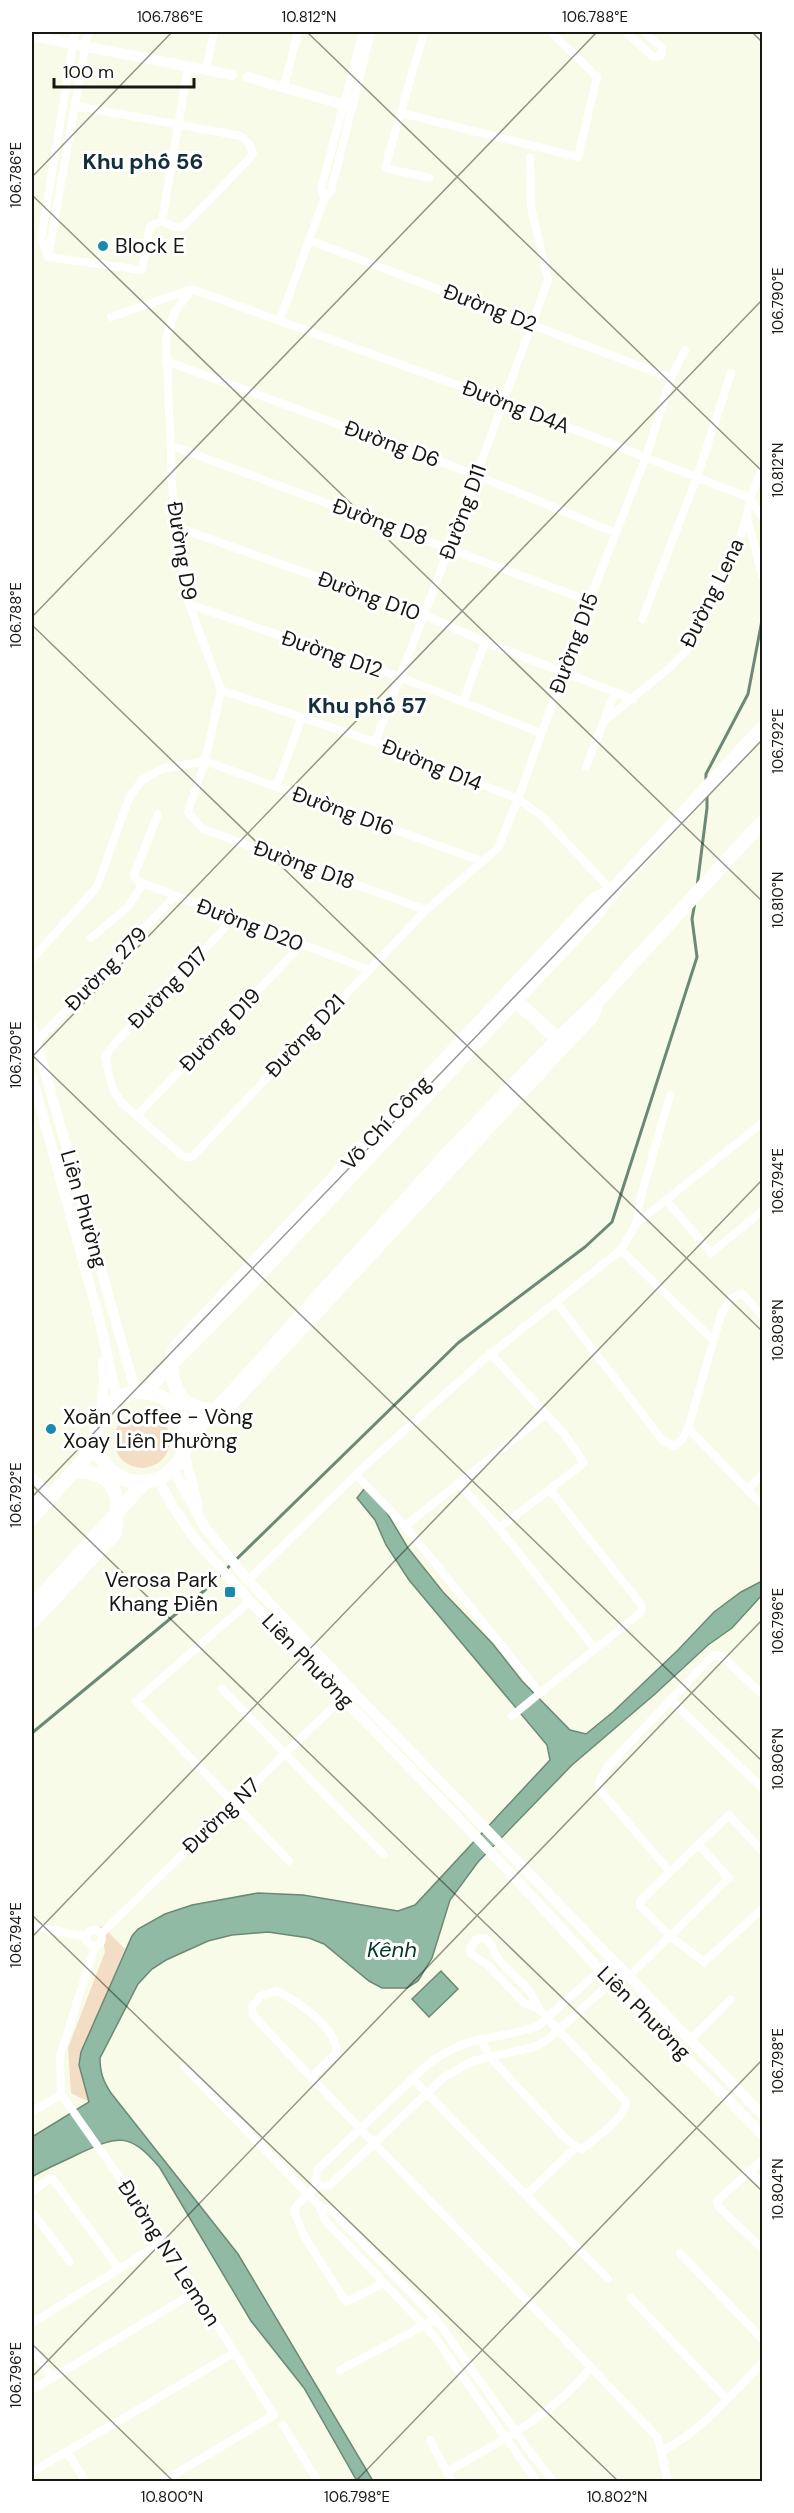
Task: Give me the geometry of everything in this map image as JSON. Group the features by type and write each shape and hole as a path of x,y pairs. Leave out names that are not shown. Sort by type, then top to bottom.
{"main road":[{"name":"Võ Chí Công","path":"143,1390 171,1365 593,918 612,891 762,728"},
{"path":"32,1606 117,1513 146,1485 173,1470 189,1440 449,1152 597,1002 762,822"},
{"name":"Võ Chí Công","path":"171,1365 175,1348 587,907 595,899 612,891"},
{"path":"515,1000 558,1039"},
{"path":"171,1365 173,1385 183,1400 195,1408 215,1411 230,1405 592,1016 597,1002"},
{"path":"32,1518 93,1449 100,1419 106,1409 117,1399 143,1390 157,1395 174,1407 185,1426 189,1440"},
{"path":"93,1449 110,1478 122,1487 146,1485"},
{"path":"32,1622 116,1533 115,1489 108,1481 92,1472 74,1471"},
{"path":"32,1506 38,1499 51,1495"}],"street":[{"path":"48,257 41,240 75,32"},
{"path":"48,257 88,32"},
{"path":"206,69 214,32"},
{"path":"284,87 298,32"},
{"path":"280,320 324,200 331,191 363,32"},
{"path":"349,106 371,32"},
{"path":"424,32 385,168 430,178"},
{"path":"401,113 578,157 597,77 551,32"},
{"path":"626,32 653,57 661,56 662,48 644,32"},
{"path":"32,36 232,75"},
{"path":"162,221 188,67"},
{"path":"248,77 349,106"},
{"path":"75,106 241,136 249,144 253,154 183,227 175,228 162,221"},
{"name":"Đường D11","path":"375,742 450,547 548,280 531,207 530,157"},
{"path":"48,257 142,270 150,226 162,221"},
{"name":"Đường D2","path":"309,240 671,378"},
{"path":"111,317 192,289"},
{"name":"Đường D4A","path":"192,289 504,402 750,498"},
{"name":"Đường D9","path":"192,289 174,312 166,339 174,526 189,603 221,690"},
{"name":"Đường D15","path":"426,910 498,848 518,799 562,672 646,457 671,378 685,350"},
{"name":"Đường D6","path":"166,361 476,475 616,533"},
{"path":"642,619 697,477 731,373"},
{"name":"Đường D8","path":"170,445 450,547 589,601"},
{"name":"Đường Lena","path":"603,722 668,669 692,645 747,516 750,498 762,469"},
{"path":"750,498 762,518"},
{"path":"747,516 761,572"},
{"name":"Đường D10","path":"174,526 424,615 486,642 633,699"},
{"name":"Đường D12","path":"189,603 399,677 541,733"},
{"path":"463,702 486,642"},
{"path":"32,959 97,887 129,798 142,780 161,769 205,760 221,690"},
{"name":"Đường D14","path":"221,690 375,742 518,799 542,816 612,891"},
{"path":"586,767 615,692"},
{"path":"276,787 302,717"},
{"name":"Đường D16","path":"205,760 481,861"},
{"name":"Đường D18","path":"205,760 188,812 203,829 426,910"},
{"name":"Đường D20","path":"158,814 134,879 142,885 367,969"},
{"path":"91,938 128,907 142,885"},
{"name":"Đường 279","path":"36,1051 175,896"},
{"name":"Đường D21","path":"137,1115 184,1157 192,1157 367,969 426,910"},
{"name":"Đường D17","path":"137,1115 122,1103 113,1090 105,1057 115,1043 224,928 231,917"},
{"name":"Đường D19","path":"137,1115 292,955 299,943"},
{"name":"Liên Phường","path":"32,1026 36,1051 143,1390"},
{"name":"Liên Phường","path":"32,1077 100,1322 117,1399"},
{"path":"249,1580 356,1475 490,1353 621,1250 636,1224 670,1095"},
{"path":"636,1224 762,1123"},
{"path":"667,1201 711,1253 762,1211"},
{"path":"621,1250 714,1340"},
{"path":"556,1302 663,1441 669,1445 678,1444 688,1428 721,1315 736,1294 743,1294 762,1316"},
{"path":"100,1322 104,1384 100,1419"},
{"path":"490,1353 565,1435 584,1463 498,1528"},
{"path":"405,1526 546,1414"},
{"path":"688,1428 762,1505"},
{"path":"189,1440 196,1502 205,1528"},
{"name":"Liên Phường","path":"173,1470 205,1528 225,1554 360,1699 762,2114"},
{"path":"356,1475 405,1526 539,1694"},
{"path":"748,1489 762,1475"},
{"path":"32,1476 51,1495"},
{"path":"459,1484 498,1528 595,1649"},
{"name":"Liên Phường","path":"146,1485 250,1601 502,1864 612,1983 762,2134"},
{"path":"516,1713 640,1613 642,1608 550,1490"},
{"path":"250,1601 136,1701 289,1861"},
{"path":"670,1872 598,1786 608,1766 713,1655 717,1654 762,1694"},
{"path":"222,1689 384,1855"},
{"name":"Đường N7","path":"101,1934 342,1698"},
{"path":"671,1700 762,1788"},
{"path":"762,1851 729,1815 639,1903 670,1936 704,1962 762,1909"},
{"path":"384,2283 346,2302 296,2220 294,2211 297,2205 316,2186 330,2185 426,2092 457,2068 489,2056 534,2047 560,2031 612,1983 626,1974 670,1936 729,1878 699,1845"},
{"path":"32,1926 87,1937"},
{"path":"32,2112 61,2094 60,2056 95,1946 101,1943 101,1934 92,1931 87,1937"},
{"path":"87,1937 88,1942 95,1946"},
{"path":"480,2039 489,2056 576,2147 582,2149 599,2137 627,2105 547,2019 538,2008 534,1995 496,1957 494,1946 485,1938 476,1941 470,1949 471,1954 488,1965 524,2003 538,2008"},
{"path":"316,2186 317,2170 412,2078 446,2051 480,2039 526,2031 547,2019 612,1959"},
{"path":"311,2077 336,2054 337,2049 331,2034 301,2003 277,1991 260,1996 252,2007 253,2015 311,2077 374,2143 653,2432 658,2438 662,2451 668,2481"},
{"path":"691,2039 731,1999"},
{"path":"185,2067 320,2207 324,2219 434,2336 537,2481"},
{"path":"412,2078 608,2279"},
{"name":"Đường N7 Lemon","path":"61,2094 164,2241 273,2415 162,2481"},
{"path":"526,2195 576,2147"},
{"path":"762,2160 717,2202 762,2249"},
{"path":"749,2171 762,2184"},
{"path":"32,2192 50,2178 53,2179 119,2269"},
{"path":"320,2207 331,2210 436,2319 533,2456 554,2481"},
{"path":"32,2212 70,2262"},
{"path":"32,2323 164,2241"},
{"path":"680,2253 762,2339"},
{"path":"32,2390 195,2292"},
{"path":"630,2298 726,2398"},
{"path":"340,2370 436,2319"},
{"path":"32,2348 51,2377"},
{"path":"32,2472 234,2353"},
{"path":"662,2451 677,2444 762,2363"},
{"path":"447,2472 516,2432 563,2399 591,2367"},
{"path":"283,2425 318,2481"},
{"path":"430,2440 452,2481"},
{"path":"67,2452 86,2481"}],"shaded area":[{"path":"137,1412 147,1412 162,1420 168,1429 170,1440 168,1451 162,1460 147,1468 137,1468 126,1463 119,1456 114,1445 114,1435 119,1424 126,1417"},
{"path":"102,1926 125,1949 81,2052 89,2102 71,2093 68,2048 105,1952 102,1935 98,1929"}],"water":[{"name":"Kênh","path":"365,1488 384,1508 408,1548 443,1592 492,1643 522,1681 570,1730 586,1734 613,1712 714,1612 741,1592 762,1581 762,1595 732,1628 708,1645 572,1765 478,1862 450,1900 432,1958 418,1981 407,1988 382,1988 369,1981 324,1944 309,1938 268,1932 232,1935 208,1941 152,1969 138,1984 100,2058 103,2076 111,2093 238,2254 373,2481 357,2481 304,2388 251,2321 160,2168 149,2156 131,2143 122,2140 113,2141 78,2154 32,2177 32,2137 89,2102 79,2065 81,2052 132,1936 138,1929 165,1914 192,1905 258,1893 303,1895 398,1911 415,1905 550,1760 547,1745 409,1580 386,1545 375,1520 357,1498"},
{"path":"441,1971 458,1989 429,2017 412,1999"}],"waterway":[{"path":"706,782 706,774 748,694 762,620"},
{"path":"697,887 707,795"},
{"path":"32,1733 205,1590 458,1343 585,1247 612,1222 697,957 692,919 695,902"}],"place":[{"name":"Block E","path":"103,246"},
{"name":"Xoăn Coffee - Vòng Xoay Liên Phường","path":"51,1429"},
{"name":"Verosa Park Khang Điền","path":"230,1592"}],"district":[{"name":"Khu phố 56","path":"143,161"},
{"name":"Khu phố 57","path":"367,705"}]}
